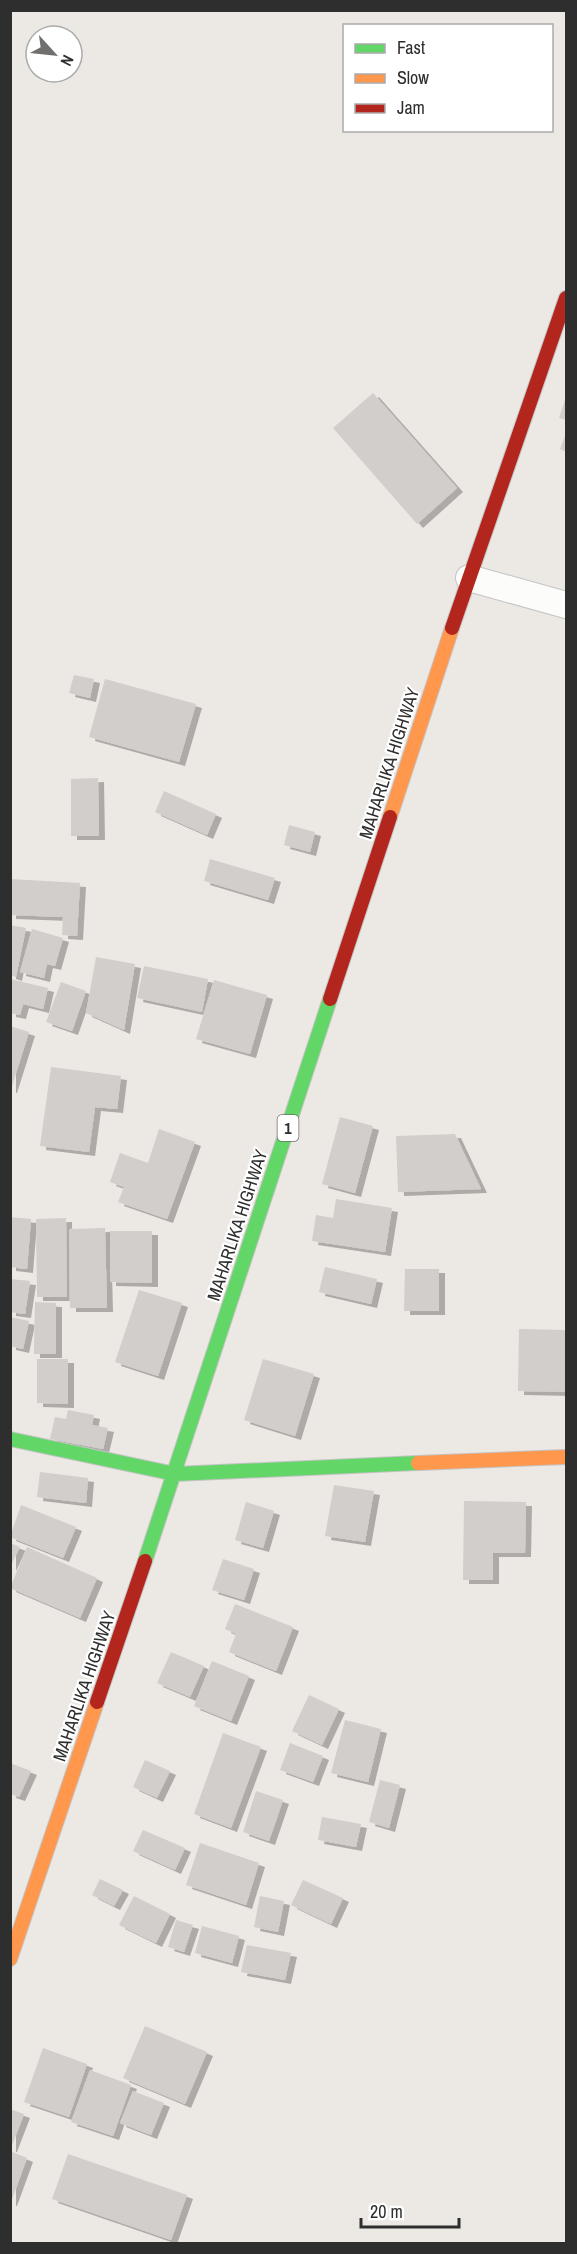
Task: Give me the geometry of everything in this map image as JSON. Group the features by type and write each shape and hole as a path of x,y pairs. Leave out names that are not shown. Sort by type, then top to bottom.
{"main road":[{"name":"MAHARLIKA HIGHWAY","path":"10,1959 175,1474 469,578 567,298"},
{"path":"10,1439 175,1474 567,1457"}],"street":[{"path":"469,578 567,605"}],"building":[{"path":"373,393 457,488 417,524 333,428"},
{"path":"566,397 566,420 559,418"},
{"path":"566,433 566,452 560,449"},
{"path":"74,675 94,679 90,698 69,693"},
{"path":"105,679 196,704 179,762 89,737"},
{"path":"98,778 99,836 71,836 71,779"},
{"path":"164,791 216,814 207,835 155,812"},
{"path":"289,825 315,832 310,852 284,845"},
{"path":"210,859 275,878 268,900 204,881"},
{"path":"10,879 80,883 77,936 62,935 63,917 10,915"},
{"path":"10,925 26,928 16,977 10,975"},
{"path":"32,929 63,938 55,966 47,964 44,978 20,972"},
{"path":"96,957 135,964 124,1030 86,1013"},
{"path":"144,966 208,979 202,1012 137,998"},
{"path":"10,979 48,988 43,1009 23,1004 20,1015 10,1013"},
{"path":"214,980 267,995 250,1054 196,1039"},
{"path":"61,982 86,991 72,1031 46,1022"},
{"path":"10,1026 29,1032 11,1089 10,1089"},
{"path":"51,1067 121,1076 117,1109 95,1107 89,1152 40,1146"},
{"path":"340,1117 373,1126 355,1193 322,1184"},
{"path":"159,1129 195,1142 167,1219 118,1202 124,1187 110,1182 120,1153 148,1163"},
{"path":"455,1134 481,1189 398,1192 396,1136"},
{"path":"336,1199 392,1208 385,1252 312,1241 316,1215 333,1218"},
{"path":"10,1217 31,1219 27,1269 10,1267"},
{"path":"66,1218 67,1297 37,1297 36,1219"},
{"path":"105,1228 107,1308 70,1308 69,1229"},
{"path":"110,1231 152,1231 152,1283 110,1282"},
{"path":"325,1267 377,1279 371,1304 319,1292"},
{"path":"405,1269 439,1269 439,1311 404,1311"},
{"path":"10,1279 30,1281 25,1314 10,1312"},
{"path":"139,1290 182,1303 158,1376 115,1362"},
{"path":"35,1302 56,1303 56,1354 34,1354"},
{"path":"10,1317 29,1321 23,1349 10,1346"},
{"path":"519,1329 566,1330 566,1392 518,1391"},
{"path":"37,1359 68,1359 68,1404 37,1403"},
{"path":"263,1359 314,1374 295,1436 244,1420"},
{"path":"68,1410 94,1415 92,1425 108,1428 103,1449 50,1439 55,1417 66,1419"},
{"path":"40,1472 88,1478 86,1503 37,1497"},
{"path":"334,1485 374,1491 365,1542 325,1536"},
{"path":"464,1501 526,1502 525,1553 493,1553 493,1580 463,1580"},
{"path":"246,1502 274,1511 263,1548 235,1540"},
{"path":"21,1505 76,1527 63,1558 10,1537"},
{"path":"10,1543 20,1547 10,1567"},
{"path":"27,1547 97,1578 80,1618 10,1588"},
{"path":"223,1559 254,1569 244,1600 212,1590"},
{"path":"235,1604 293,1627 276,1671 229,1652 236,1634 225,1629"},
{"path":"171,1652 204,1666 190,1697 157,1683"},
{"path":"212,1661 249,1676 231,1721 194,1706"},
{"path":"309,1695 339,1709 322,1745 292,1731"},
{"path":"345,1720 381,1729 368,1782 331,1773"},
{"path":"223,1733 261,1747 231,1828 194,1814"},
{"path":"290,1743 323,1756 313,1782 280,1770"},
{"path":"145,1760 170,1771 157,1798 133,1787"},
{"path":"10,1763 31,1771 19,1797 10,1794"},
{"path":"380,1780 400,1785 389,1828 369,1822"},
{"path":"256,1791 283,1800 269,1841 243,1832"},
{"path":"322,1817 361,1824 356,1847 318,1840"},
{"path":"143,1830 185,1848 175,1870 133,1851"},
{"path":"200,1843 259,1863 246,1905 186,1885"},
{"path":"100,1879 123,1890 114,1906 92,1895"},
{"path":"303,1880 343,1898 331,1924 291,1905"},
{"path":"134,1896 170,1914 156,1943 119,1925"},
{"path":"260,1896 284,1901 278,1932 254,1927"},
{"path":"176,1920 193,1925 184,1952 168,1947"},
{"path":"202,1926 239,1936 232,1963 195,1953"},
{"path":"247,1945 291,1953 285,1980 241,1972"},
{"path":"145,2026 207,2052 185,2104 123,2078"},
{"path":"43,2048 87,2064 69,2117 24,2102"},
{"path":"90,2070 131,2085 113,2136 71,2122"},
{"path":"133,2091 164,2103 151,2135 120,2123"},
{"path":"10,2109 24,2114 11,2148 10,2148"},
{"path":"10,2151 27,2158 11,2202 10,2202"},
{"path":"68,2154 187,2195 171,2240 52,2199"}],"traffic: fast":[{"path":"145,1561 330,999"},
{"path":"10,1439 175,1474 418,1463"}],"traffic: slow":[{"path":"390,817 452,628"},
{"path":"418,1463 566,1457"},
{"path":"10,1959 97,1702"}],"traffic: jam":[{"path":"452,628 566,298"},
{"path":"330,999 390,817"},
{"path":"97,1702 145,1561"}]}
